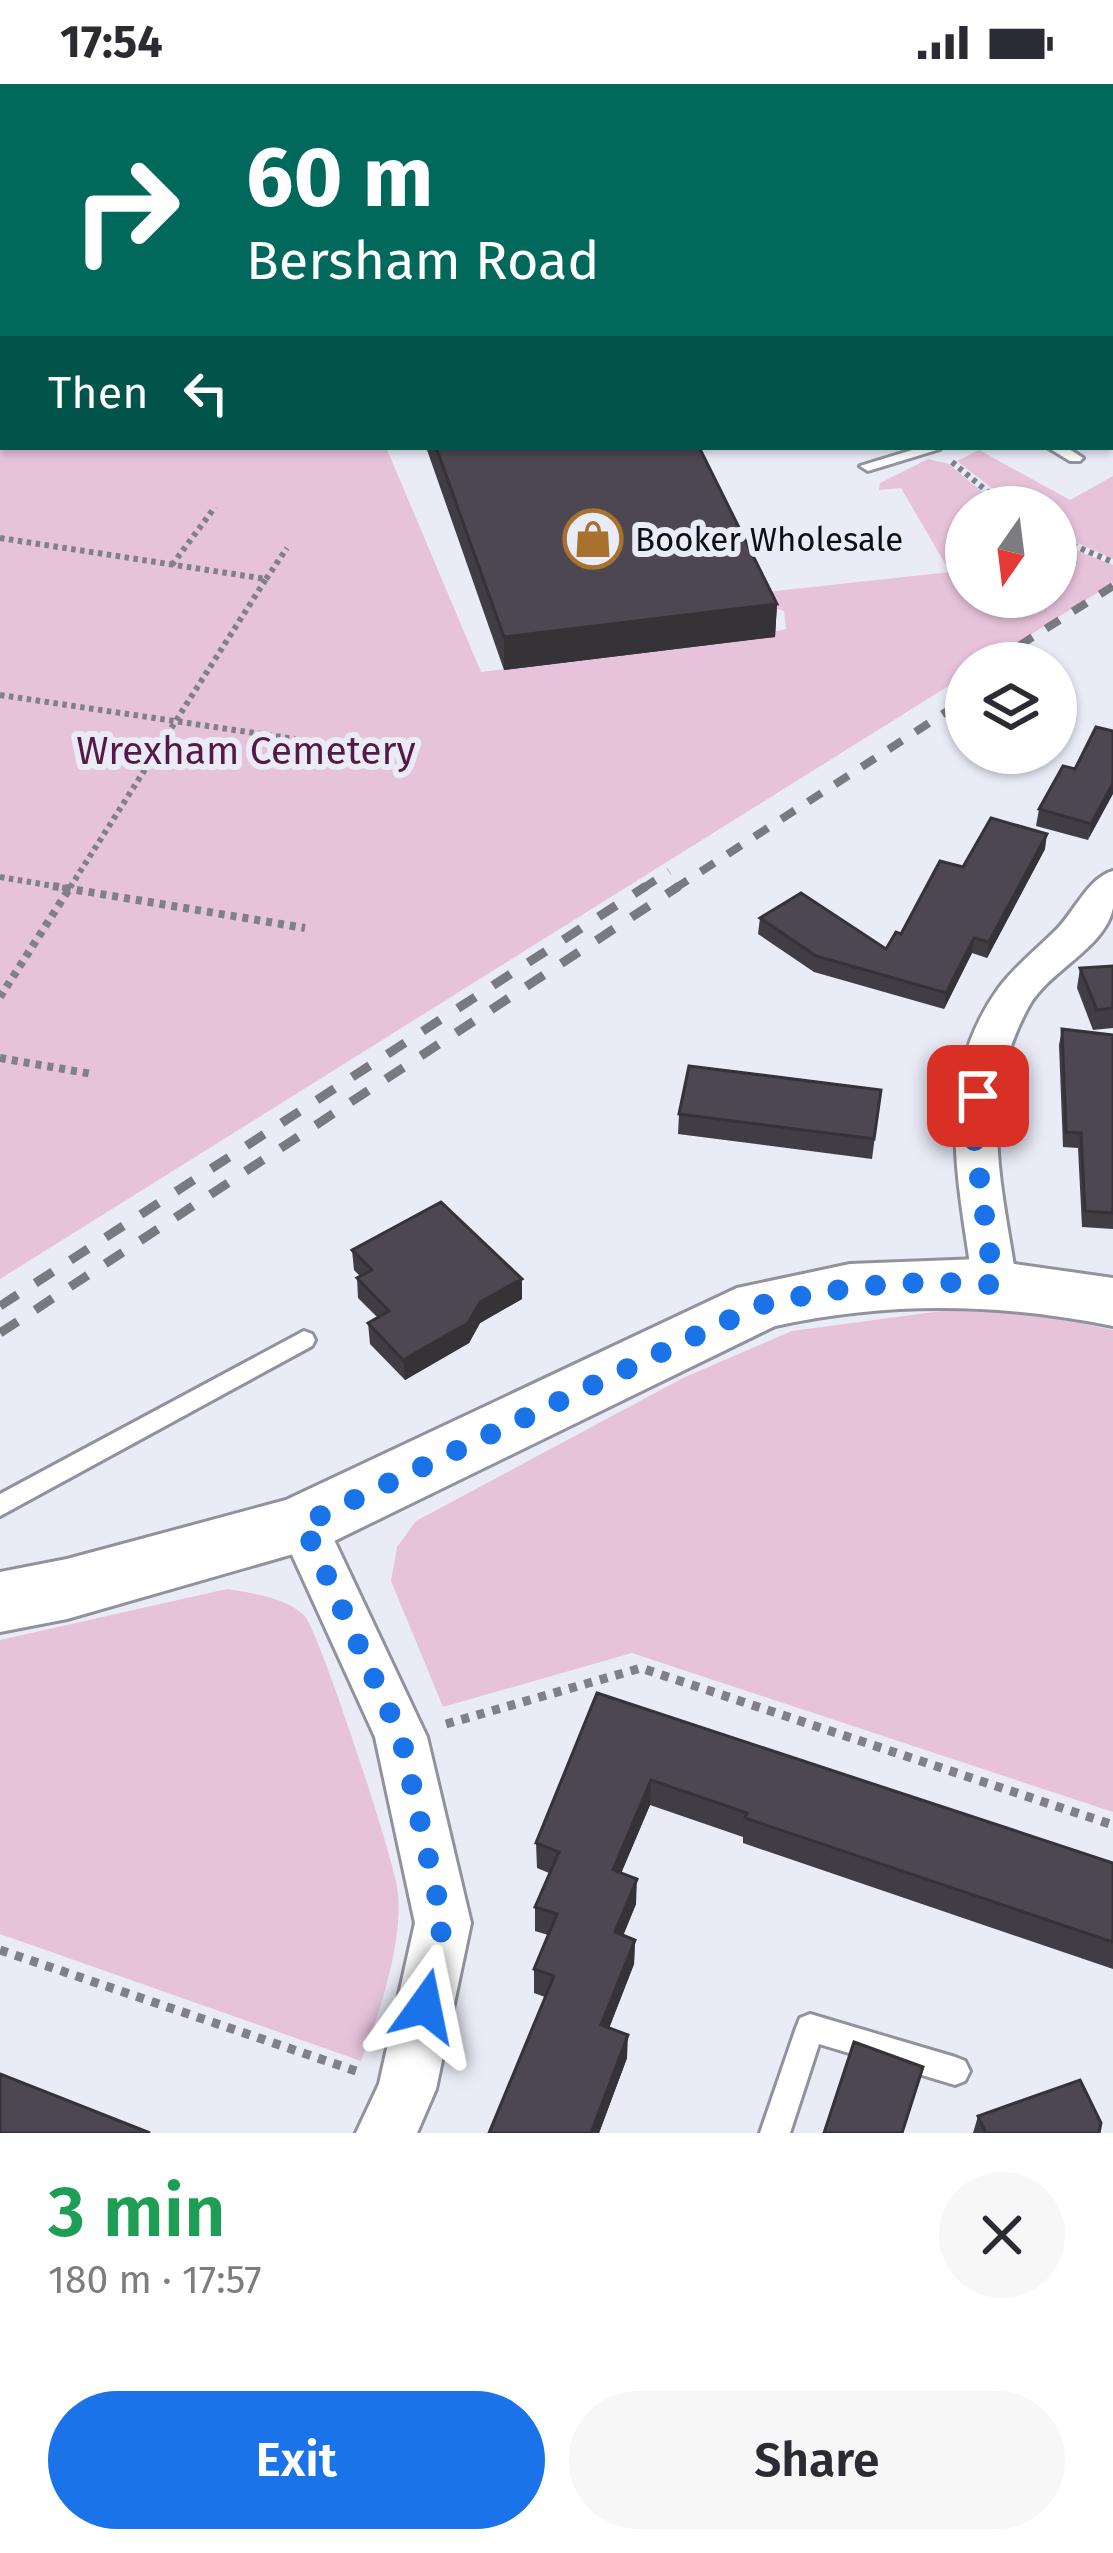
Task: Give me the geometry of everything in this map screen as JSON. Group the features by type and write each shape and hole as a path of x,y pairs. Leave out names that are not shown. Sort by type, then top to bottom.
{"main road":[{"path":"0,1602 67,1589 303,1524 760,1305 833,1288 928,1279 1113,1302"}],"street":[{"path":"994,1285 973,1130 983,1064 1014,995 1098,931 1113,883"},
{"path":"303,1524 401,1737 443,1923 397,2111"}],"lane":[{"path":"868,466 923,450"},
{"path":"933,450 948,459"},
{"path":"1061,450 1076,458"},
{"path":"0,1506 304,1340"},
{"path":"775,2133 810,2028 955,2071"}],"path":[{"path":"948,459 981,486"},
{"path":"172,565 215,507"},
{"path":"0,538 266,579"},
{"path":"1077,547 1113,562"},
{"path":"0,997 287,548"},
{"path":"0,695 295,740"},
{"path":"0,877 305,928"},
{"path":"0,1058 92,1074"},
{"path":"401,1737 641,1667 1113,1826"},
{"path":"0,1950 397,2111"}],"green space":[{"name":"Wrexham Cemetery","path":"0,450 387,450 481,672 774,637 772,632 786,629 784,611 770,607 758,593 945,573 945,618 1057,618 1019,642 945,642 945,688 0,1279"},
{"path":"979,450 1045,486 989,486 957,461"},
{"name":"Wrexham Cemetery","path":"928,459 949,464 975,486 945,486 945,563 901,488 879,490 880,483"},
{"path":"1113,476 1113,559 1077,543 1077,496"},
{"name":"Wrexham Cemetery","path":"1077,550 1113,565 1113,583 1077,606"},
{"path":"949,1310 1054,1317 1113,1330 1113,1812 632,1653 443,1707 391,1581 397,1547 416,1521 683,1378 792,1331"},
{"path":"227,1589 278,1600 304,1615 340,1702 385,1839 398,1893 397,1934 382,2001 361,2061 0,1934 0,1640"}],"building":[{"name":"Booker Wholesale","path":"437,450 700,450 777,604 504,637"},
{"path":"1096,727 1113,731 1113,783 1091,824 1039,809 1059,774 1077,774"},
{"path":"991,818 1047,834 989,942 974,938 946,993 816,956 760,918 801,893 886,949 896,932 901,934 940,861 963,867"},
{"path":"1113,966 1113,1008 1097,1010 1080,968"},
{"path":"1062,1029 1113,1035 1113,1213 1085,1211 1081,1133 1066,1132"},
{"path":"689,1066 881,1090 874,1139 679,1114"},
{"path":"441,1202 522,1279 480,1302 468,1323 403,1360 368,1323 389,1311 357,1278 372,1270 352,1250"},
{"path":"597,1693 1113,1863 1113,1942 745,1818 747,1813 651,1780 613,1870 637,1879 615,1932 635,1940 601,2025 628,2035 591,2133 489,2133 554,1976 534,1969 557,1914 535,1907 559,1852 536,1843"},
{"path":"854,2042 923,2067 902,2133 824,2133"},
{"path":"0,2074 150,2133 0,2133"},
{"path":"1080,2080 1101,2123 1099,2133 986,2133 978,2116"}],"railway":[{"path":"1025,642 1113,586"},
{"path":"674,889 945,713"},
{"path":"642,889 669,871"},
{"path":"0,1306 646,886"},
{"path":"0,1333 679,886"}],"place":[{"name":"Booker Wholesale","path":"593,539"}],"route":[{"path":"425,2006 443,1923 401,1737 303,1524 760,1305 833,1288 928,1279 994,1285 973,1130 978,1096"}]}
